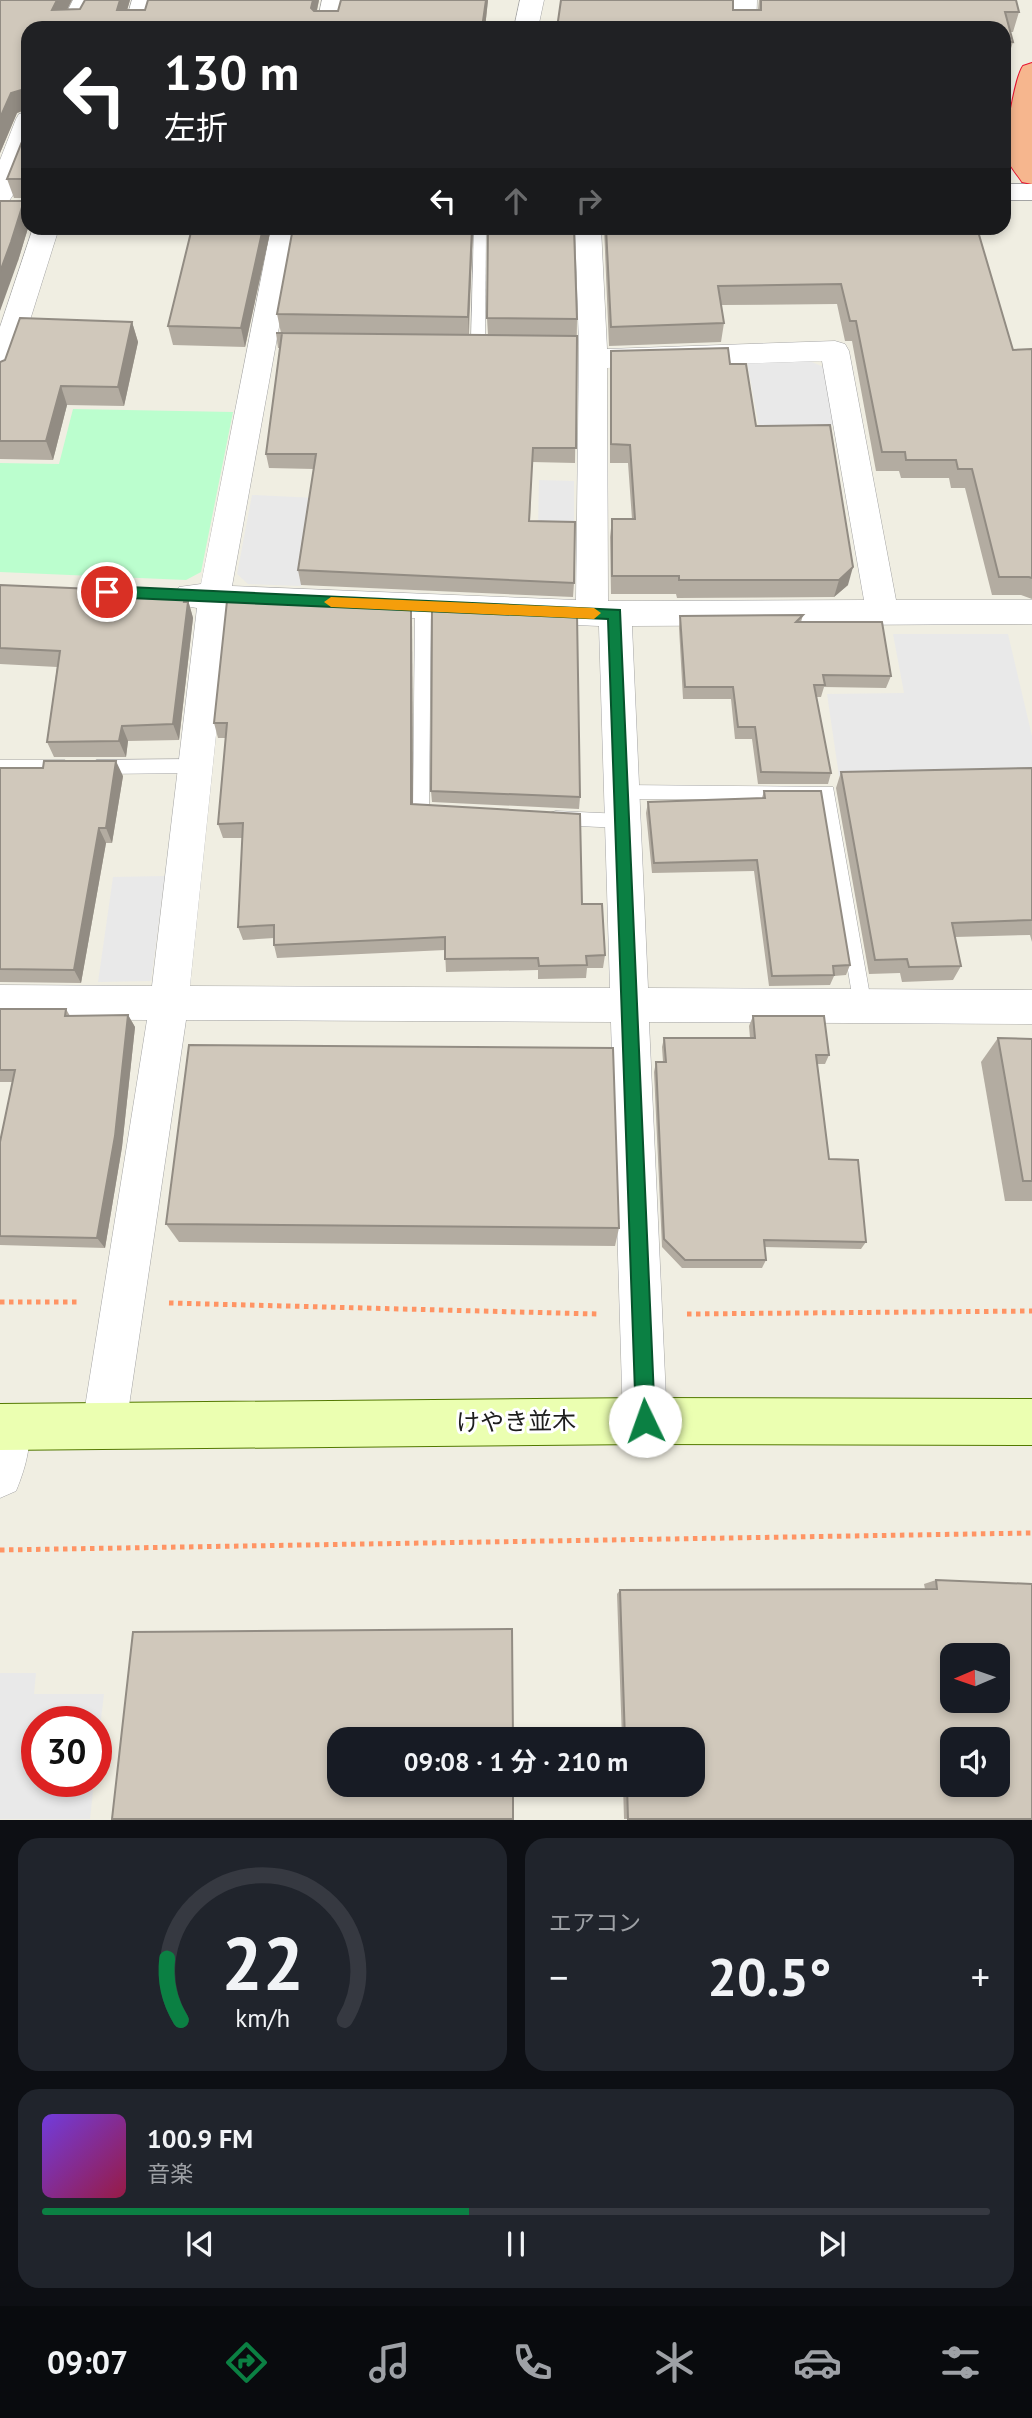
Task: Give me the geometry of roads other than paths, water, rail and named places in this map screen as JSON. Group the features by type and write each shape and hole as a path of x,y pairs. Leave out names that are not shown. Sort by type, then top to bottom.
{"highway":[{"path":"1032,71 1024,106 1020,158 1032,176"}],"main road":[{"name":"けやき並木","path":"4,1427 645,1421 1032,1422"}],"street":[{"path":"74,21 85,0"},
{"path":"138,21 145,0"},
{"path":"330,21 334,0"},
{"path":"528,21 532,0"},
{"path":"744,21 745,0"},
{"path":"6,205 21,146"},
{"path":"1011,192 1032,192"},
{"path":"0,371 44,235"},
{"path":"104,1426 169,1003 198,766 214,598 269,340 283,235"},
{"path":"588,235 588,350 603,614 622,807 645,1421"},
{"path":"588,350 835,351 882,613"},
{"path":"161,595 603,614 1032,612"},
{"path":"0,1002 1032,1007"},
{"path":"0,1475 4,1427"}],"lane":[{"path":"478,344 481,235"},
{"path":"423,605 421,812 448,813"},
{"path":"0,767 198,766"},
{"path":"542,817 622,807 827,792 863,1007"}]}
